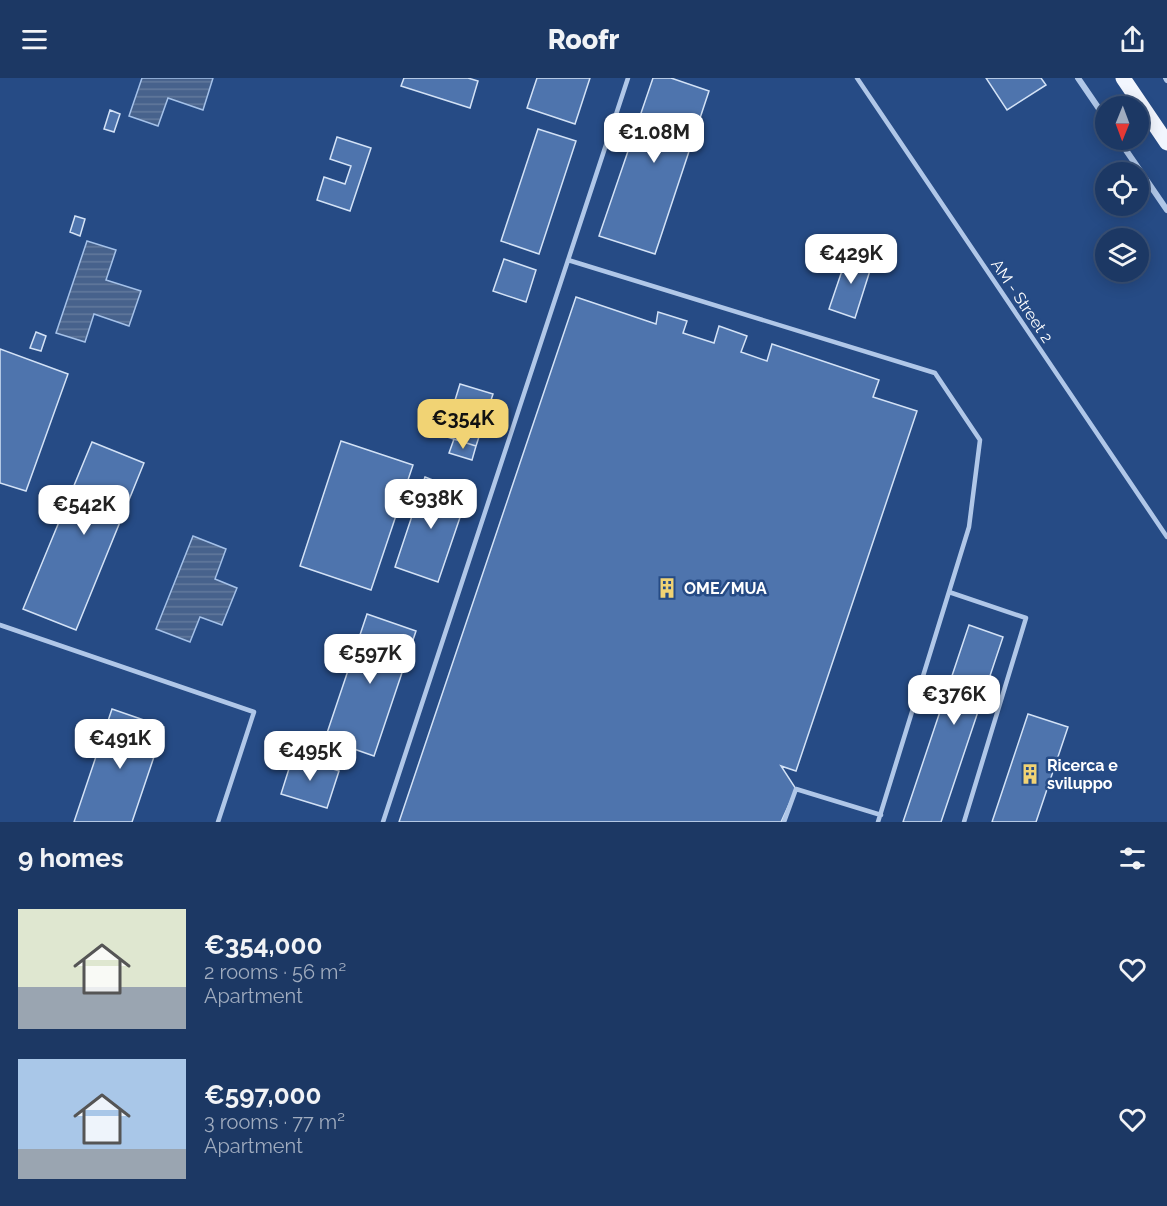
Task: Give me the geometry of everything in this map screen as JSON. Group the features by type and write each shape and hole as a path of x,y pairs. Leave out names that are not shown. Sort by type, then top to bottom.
{"main road":[{"path":"1123,78 1167,143"}],"street":[{"path":"1078,78 1095,103"},
{"path":"1126,150 1167,210"}],"lane":[{"path":"383,822 628,78"},
{"name":"AM - Street 2","path":"857,78 1167,537"},
{"path":"568,260 935,373 980,440 969,527 878,822"},
{"path":"949,592 1026,618 964,822"},
{"path":"0,624 254,712 218,822"},
{"path":"784,822 796,789 881,815"}],"water":[{"path":"142,78 213,78 203,110 168,98 158,126 129,116"},
{"path":"87,241 116,250 106,280 141,291 129,326 94,314 85,342 56,333"},
{"path":"193,536 226,549 215,579 237,588 222,625 200,617 190,642 156,629"}],"building":[{"path":"404,78 468,78 478,81 470,108 401,86"},
{"path":"537,78 590,78 575,124 527,108"},
{"path":"653,78 671,78 709,91 655,254 599,236"},
{"path":"986,78 1041,78 1046,85 1007,110"},
{"path":"110,110 120,114 114,132 104,129"},
{"path":"538,129 576,141 539,254 501,241"},
{"path":"337,137 371,148 350,211 317,200 324,177 345,184 351,166 330,159"},
{"path":"75,216 85,219 80,236 70,232"},
{"path":"848,253 873,261 855,318 829,309"},
{"path":"504,259 536,270 526,302 493,291"},
{"name":"OME/MUA","path":"576,297 656,324 658,312 687,321 683,333 714,343 719,326 747,336 741,352 767,361 772,344 879,380 873,397 917,411 796,771 781,766 796,789 781,822 399,822"},
{"path":"36,332 46,336 41,351 30,348"},
{"path":"0,349 68,374 26,491 0,483"},
{"path":"460,384 493,394 476,446 444,436"},
{"path":"454,439 476,446 472,460 449,453"},
{"path":"341,441 413,465 371,590 300,566"},
{"path":"92,442 144,463 76,630 23,609"},
{"path":"425,477 468,494 438,582 395,567"},
{"path":"367,614 416,631 374,756 325,739"},
{"path":"969,625 1003,637 941,822 903,822"},
{"path":"112,709 164,727 132,822 74,822"},
{"name":"Ricerca e sviluppo","path":"1028,714 1068,727 1036,822 992,822"},
{"path":"293,756 339,771 327,808 281,794"}],"place":[{"name":"OME/MUA","path":"667,588"},
{"name":"Ricerca e sviluppo","path":"1030,774"}]}
